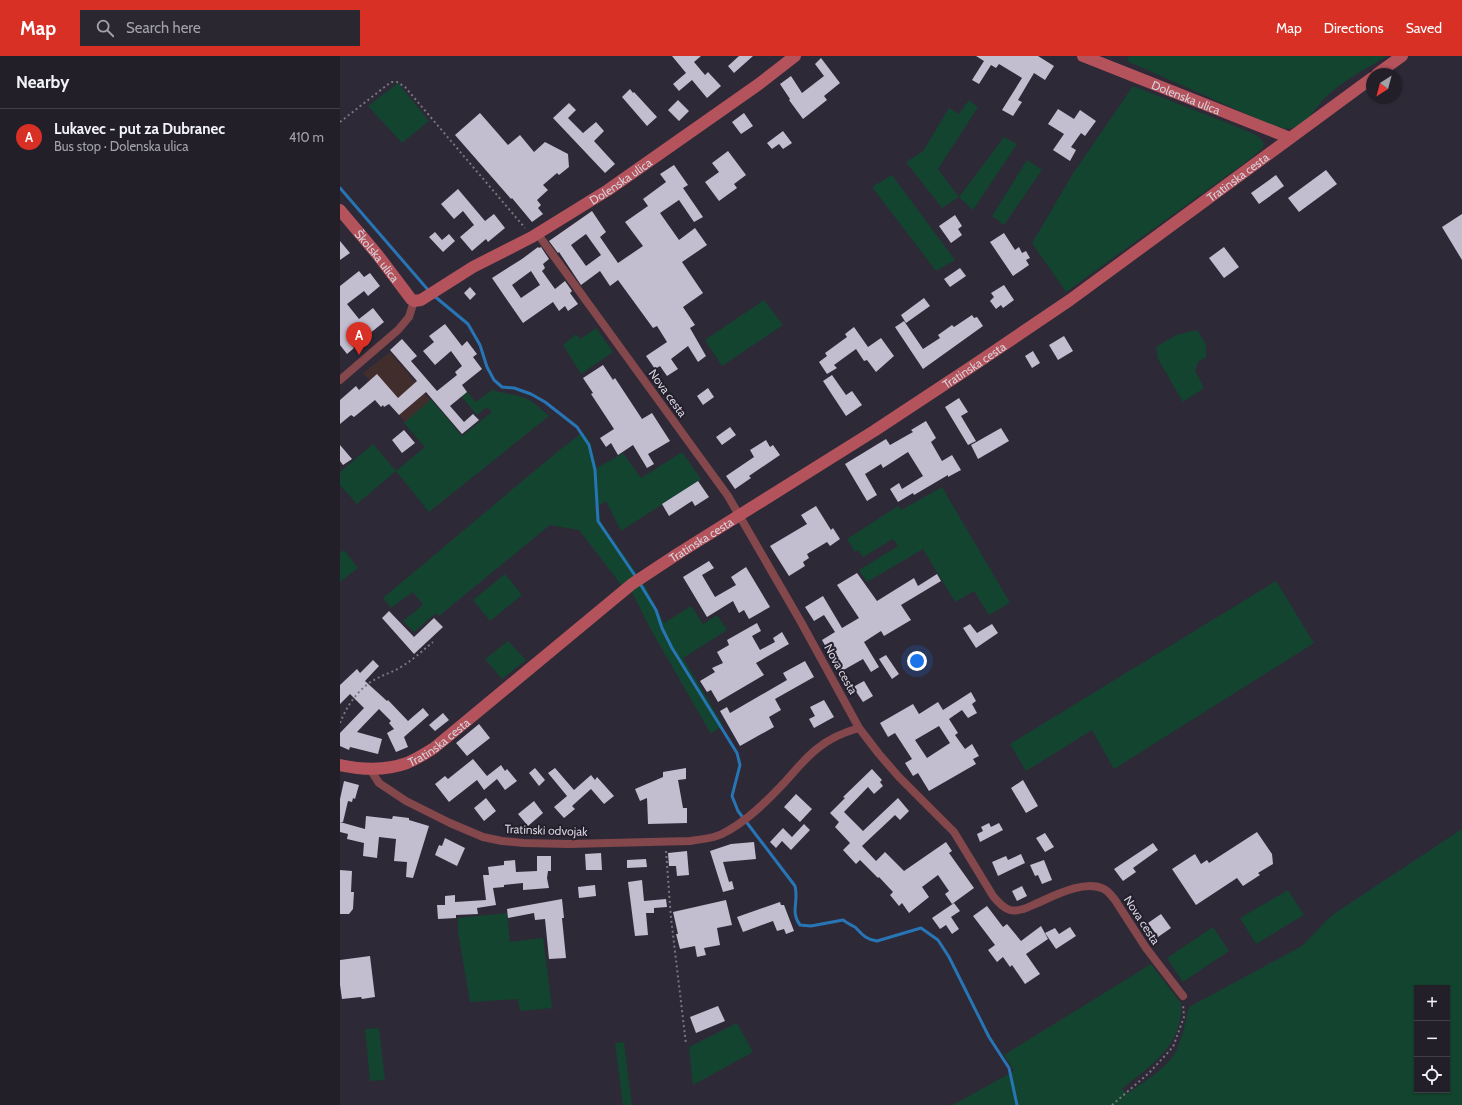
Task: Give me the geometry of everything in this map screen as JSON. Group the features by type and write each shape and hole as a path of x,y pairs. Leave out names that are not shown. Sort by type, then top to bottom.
{"main road":[{"name":"Dolenska ulica","path":"425,296 474,267 535,235 608,190 759,84 795,56"},
{"name":"Dolenska ulica","path":"1083,56 1290,138"},
{"path":"1385,68 1402,56"},
{"name":"Tratinska cesta","path":"340,765 356,768 381,769 408,763 434,748 632,584 646,576 679,552 740,515 956,377 1070,300 1366,82"},
{"name":"Školska ulica","path":"340,210 377,254 411,299 425,296"}],"street":[{"name":"Nova cesta","path":"535,235 710,470 740,515 805,628 859,728 899,777 954,832 993,896 1000,904 1009,910 1017,910 1027,908 1076,888 1095,887 1103,889 1115,900 1146,948 1183,996"},
{"path":"340,380 398,330 425,296"},
{"name":"Tratinski odvojak","path":"370,769 379,783 406,801 450,823 483,837 502,841 524,843 570,844 666,842 709,838 722,834 739,824 819,747 848,731 859,728"}],"path":[{"path":"340,122 391,82 401,84 535,235"},
{"path":"340,723 352,701 365,686 373,680 399,669 433,642"},
{"path":"666,842 671,918 686,1044"},
{"path":"1112,1105 1149,1073 1173,1048 1184,1017 1183,996"}],"shaded area":[{"path":"390,352 485,465 461,484 363,373"}],"green space":[{"path":"1129,56 1387,56 1335,89 1305,121 1296,127 1289,129 1269,124 1127,61"},
{"path":"398,83 429,121 402,143 368,106"},
{"path":"1133,86 1250,132 1260,138 1264,144 1262,149 1250,159 1066,292 1032,243 1074,172"},
{"path":"969,100 978,107 938,169 959,197 942,208 906,162 923,151 949,108 959,114"},
{"path":"1004,137 1017,144 973,210 959,197"},
{"path":"1027,160 1042,170 1004,225 992,216"},
{"path":"892,175 955,260 936,271 872,187"},
{"path":"764,300 783,325 722,366 705,340"},
{"path":"596,328 613,352 581,374 563,345 576,334 580,339"},
{"path":"1197,330 1206,344 1206,357 1198,362 1195,371 1204,388 1183,402 1158,359 1156,347 1176,335"},
{"path":"492,390 517,396 534,403 549,416 429,512 396,471 425,447 404,423 431,399 462,436 492,412 487,407 477,415 461,396 467,392 476,402"},
{"path":"583,432 590,442 597,468 623,453 641,478 682,452 701,479 621,531 606,501 599,506 601,522 644,584 664,623 691,606 703,624 717,615 727,630 683,658 723,725 711,734 651,630 632,592 629,595 579,530 550,525 439,616 436,613 414,632 403,621 423,605 413,592 391,608 383,598 557,452"},
{"path":"373,444 396,471 357,504 340,486 340,472"},
{"path":"942,487 1010,603 989,615 974,591 955,602 923,549 867,582 859,570 898,546 893,539 863,557 858,550 855,552 847,539 898,506 901,510"},
{"path":"344,550 358,568 340,582 340,553"},
{"path":"505,574 522,595 490,621 473,600"},
{"path":"1276,581 1314,643 1114,769 1092,730 1026,771 1010,744"},
{"path":"508,641 526,660 502,679 485,659"},
{"path":"1462,829 1462,1105 953,1105 1014,1071 1004,1055 1151,964 1181,1003 1180,1018 1177,1031 1164,1053 1122,1089 1127,1094 1156,1073 1171,1059 1180,1041 1189,1007 1302,946 1332,915"},
{"path":"1288,890 1304,915 1256,944 1240,918"},
{"path":"507,913 510,942 543,938 552,1008 520,1011 518,999 470,1002 458,932 458,918"},
{"path":"1213,927 1229,951 1183,982 1167,958"},
{"path":"737,1023 753,1052 693,1085 689,1047"},
{"path":"379,1028 385,1080 370,1081 365,1029"},
{"path":"624,1042 632,1105 623,1105 615,1043"}],"building":[{"path":"672,56 701,56 694,62 705,75 708,72 721,86 707,98 692,80 679,91 673,84 686,73"},
{"path":"739,56 753,56 734,73 728,66"},
{"path":"976,56 1038,56 1054,66 1045,80 1034,73 1018,100 1022,102 1013,116 1002,110 1022,78 999,64 996,68 991,65 979,84 972,80 984,61"},
{"path":"821,58 840,83 824,96 827,100 803,119 789,100 790,99 780,84 791,76 802,93 824,76 815,64"},
{"path":"630,89 657,117 647,126 622,97"},
{"path":"678,100 689,111 679,121 668,110"},
{"path":"569,103 576,110 568,118 583,133 596,122 604,131 594,141 615,164 605,173 553,118"},
{"path":"1058,109 1074,119 1080,110 1096,121 1085,136 1081,133 1071,147 1076,150 1070,161 1053,150 1064,134 1048,124"},
{"path":"480,113 508,145 520,135 534,152 545,142 568,154 569,167 559,175 557,173 543,185 548,190 537,200 541,205 538,208 543,214 532,222 455,135"},
{"path":"744,113 753,126 741,134 732,122"},
{"path":"783,131 792,143 783,149 779,144 772,149 767,143"},
{"path":"728,151 746,175 734,184 737,188 719,201 705,182 719,172 712,163"},
{"path":"674,165 688,185 683,188 703,217 694,222 679,200 660,213 679,240 695,228 707,245 682,262 703,293 683,307 695,325 690,328 706,356 698,362 688,346 671,359 678,369 667,376 660,366 655,369 646,356 667,342 657,326 653,328 618,280 610,286 600,271 581,285 559,252 558,253 549,241 592,211 606,232 600,237 618,263 643,246 625,222 648,206 643,199 666,182 660,174","holes":["586,234 601,255 586,266 571,245"]},
{"path":"1326,170 1337,184 1299,212 1288,198"},
{"path":"1276,175 1284,186 1259,204 1251,193"},
{"path":"458,189 485,221 494,214 505,228 488,242 486,239 472,251 460,237 474,225 463,211 454,219 441,204"},
{"path":"1462,214 1462,260 1442,227"},
{"path":"955,215 962,226 958,229 962,235 951,243 939,226"},
{"path":"435,232 442,240 449,234 455,241 443,252 429,237"},
{"path":"1004,233 1015,250 1019,247 1022,253 1026,251 1030,258 1026,260 1029,265 1013,276 990,242"},
{"path":"340,241 350,253 340,260"},
{"path":"538,247 541,247 549,259 543,264 545,268 542,271 555,289 565,281 572,291 570,293 578,304 568,311 565,306 559,311 553,302 523,323 492,278","holes":["531,271 540,285 521,298 512,285"]},
{"path":"1224,247 1239,267 1224,278 1209,258"},
{"path":"960,268 966,276 950,287 944,279"},
{"path":"359,271 364,277 370,273 380,286 368,296 364,291 347,304 359,319 373,308 384,322 369,334 363,327 347,340 354,348 347,354 340,345 340,286"},
{"path":"1004,285 1014,300 1003,308 1001,305 996,309 990,301 994,297 991,293"},
{"path":"470,287 476,294 470,300 464,293"},
{"path":"924,298 930,306 906,323 901,315"},
{"path":"972,315 974,318 977,317 983,326 923,369 895,327 904,321 923,349 940,338 938,335 952,325 954,327"},
{"path":"445,324 462,346 467,341 477,354 473,357 482,369 462,385 467,392 450,406 464,422 473,414 479,420 462,434 426,392 399,415 389,404 381,407 375,400 354,417 351,415 340,424 340,400 356,386 359,390 377,374 398,398 417,381 390,350 402,339 417,356 411,361 437,391 457,375 455,372 462,366 451,351 435,365 423,351 434,342 429,336"},
{"path":"854,327 868,347 881,338 894,356 876,372 867,360 864,361 856,349 834,365 837,368 827,374 819,362 827,356 825,353 847,337 845,334"},
{"path":"1064,336 1073,351 1058,360 1049,345"},
{"path":"1033,351 1040,363 1032,368 1025,356"},
{"path":"603,365 613,380 615,378 642,419 652,413 670,441 648,454 654,464 647,468 633,445 618,455 611,443 606,447 600,438 614,429 591,394 593,393 583,378"},
{"path":"832,375 846,395 852,391 862,405 846,416 823,381"},
{"path":"708,388 714,397 703,405 697,396"},
{"path":"959,398 968,412 961,416 976,441 968,445 945,407"},
{"path":"926,421 936,438 931,442 942,461 952,455 961,470 948,477 948,475 914,495 913,493 898,502 890,489 899,483 902,489 923,476 908,452 883,468 881,464 865,474 877,495 867,501 845,464 886,439 890,445 913,432 911,430"},
{"path":"730,427 736,435 722,445 716,437"},
{"path":"1001,428 1009,441 978,459 971,445"},
{"path":"404,430 415,443 402,453 392,440"},
{"path":"766,440 770,447 773,445 780,455 749,476 751,478 735,489 726,476 754,457 750,450"},
{"path":"340,445 352,459 343,465 340,461"},
{"path":"698,481 709,497 695,506 692,501 669,516 662,504"},
{"path":"816,506 831,530 833,528 840,539 830,546 827,542 807,554 809,558 803,562 805,566 789,576 770,546 807,524 801,515"},
{"path":"709,561 714,568 702,575 715,597 736,585 731,577 746,567 770,607 749,619 744,610 739,613 733,601 707,617 683,577"},
{"path":"857,573 877,601 914,578 918,586 937,574 941,581 901,605 911,620 884,636 881,631 864,642 879,667 871,672 863,659 840,672 822,640 835,632 824,615 814,621 805,607 823,596 842,628 859,618 837,585"},
{"path":"389,611 414,637 434,618 443,627 414,654 382,618"},
{"path":"757,623 761,631 752,636 760,650 775,642 773,638 782,632 789,644 756,663 764,675 718,702 711,690 707,692 700,681 715,672 712,668 723,663 717,652 729,645 727,640"},
{"path":"970,624 977,633 992,624 998,633 976,648 963,628"},
{"path":"886,655 899,674 892,679 879,659"},
{"path":"373,660 379,666 365,681 387,701 388,700 408,721 423,708 429,715 404,737 408,747 396,752 387,733 394,729 389,723 391,721 379,709 357,732 382,739 378,754 350,747 349,750 340,746 340,733 364,708 350,694 340,704 340,685 357,669 360,673"},
{"path":"805,661 814,677 775,699 781,710 769,717 774,727 740,746 720,711 727,707 730,713 787,680 783,673"},
{"path":"864,681 873,696 863,702 853,687"},
{"path":"971,692 976,701 972,704 977,713 968,718 962,710 949,719 958,733 955,735 965,749 972,744 979,756 973,759 976,764 929,791 918,773 913,776 905,763 912,759 895,733 888,737 880,723 913,704 919,714 938,702 943,710","holes":["939,726 950,743 927,758 915,740"]},
{"path":"824,700 834,717 814,728 809,719 815,716 810,707"},
{"path":"443,713 449,720 435,731 429,725"},
{"path":"479,724 490,738 467,756 456,743"},
{"path":"473,759 487,776 501,765 505,771 507,769 517,781 505,790 497,779 484,790 477,780 449,802 435,784 445,776 448,779"},
{"path":"535,768 545,780 539,786 529,773"},
{"path":"555,768 574,790 591,775 595,780 597,777 614,796 604,804 591,789 572,806 575,809 564,818 554,807 567,796 548,773"},
{"path":"686,768 686,779 678,780 683,808 687,808 687,823 648,824 647,798 640,801 635,789 663,777 663,772"},
{"path":"872,769 882,780 880,782 883,786 874,794 868,787 844,812 863,831 898,798 909,811 900,820 895,815 862,846 876,861 885,852 904,871 946,842 952,851 949,853 974,888 952,904 945,894 949,891 938,875 922,887 929,897 909,913 902,903 899,906 890,895 893,892 879,877 878,878 860,860 856,864 843,850 850,843 835,827 839,822 830,813 845,798 843,797"},
{"path":"1023,780 1038,806 1026,813 1011,788"},
{"path":"344,781 359,785 355,799 353,798 352,802 348,801 343,822 340,822 340,799"},
{"path":"796,794 812,809 800,822 784,807"},
{"path":"486,798 496,811 484,821 474,808"},
{"path":"534,801 543,813 528,826 518,814"},
{"path":"366,816 392,819 393,816 409,818 409,820 429,826 413,878 406,877 407,862 394,861 396,839 379,837 377,858 363,856 364,843 347,839 348,834 340,832 340,822 365,829"},
{"path":"989,823 991,827 999,823 1003,830 980,842 977,834 983,831 981,827"},
{"path":"804,824 810,830 791,850 782,841 776,848 770,842 783,828 792,837"},
{"path":"1257,832 1272,854 1273,864 1258,873 1260,875 1243,886 1237,878 1196,905 1172,869 1195,854 1201,864 1207,860 1209,863"},
{"path":"1045,833 1054,847 1045,852 1036,838"},
{"path":"445,838 465,848 457,866 435,855 439,845 442,846"},
{"path":"754,842 756,859 723,862 729,882 732,881 734,889 723,892 710,851 731,844"},
{"path":"1153,843 1158,850 1133,868 1136,872 1123,881 1114,869"},
{"path":"687,851 689,875 677,876 676,866 669,866 668,853"},
{"path":"601,853 602,870 586,870 585,854"},
{"path":"1021,854 1025,863 998,876 992,862 1006,856 1008,860"},
{"path":"537,856 551,856 551,871 548,871 547,878 549,888 523,890 523,883 493,888 496,905 477,908 478,914 456,915 456,918 438,919 437,905 445,905 445,896 455,895 455,902 486,900 483,875 489,875 488,867 504,865 504,861 515,860 516,872 537,871"},
{"path":"646,859 647,867 627,868 627,860"},
{"path":"1044,860 1052,880 1042,884 1038,875 1035,876 1030,865"},
{"path":"340,870 352,871 351,892 354,892 353,909 349,914 340,914"},
{"path":"642,880 644,901 666,899 667,907 654,908 654,913 646,913 648,935 635,936 628,882"},
{"path":"595,885 596,896 579,898 578,887"},
{"path":"1022,886 1027,896 1017,901 1012,891"},
{"path":"562,899 564,918 562,918 566,958 549,959 545,919 535,920 534,913 508,918 507,909"},
{"path":"726,900 732,925 717,928 720,945 704,948 706,955 697,957 695,946 680,949 673,912"},
{"path":"780,902 781,905 784,905 794,931 786,934 784,929 777,931 773,921 743,932 737,917"},
{"path":"954,903 960,911 951,917 959,929 952,934 946,925 940,929 932,918"},
{"path":"987,906 1003,927 1007,924 1021,941 1041,926 1048,939 1026,954 1040,974 1025,984 1012,965 1010,967 1003,957 997,962 988,950 995,945 973,916"},
{"path":"1161,914 1171,928 1158,937 1148,923"},
{"path":"1070,927 1076,936 1056,949 1045,933 1055,928 1059,934"},
{"path":"370,956 375,997 362,999 361,997 342,999 340,985 340,960"},
{"path":"718,1006 725,1021 696,1033 690,1017"}],"waterway":[{"path":"340,188 429,291"},
{"path":"433,295 468,324 480,345 487,367 494,380 502,387 514,388 531,394 545,402 577,427 589,445 595,470 598,521 636,577"},
{"path":"639,582 656,610 662,628 672,648 737,753 740,765 732,796 738,811 795,886 795,911 800,925 811,926 843,920 855,927 867,938 877,941 921,928 938,940 949,957 989,1037 1009,1068 1017,1105"}],"place":[{"name":"Lukavec - put za Dubranec","path":"359,355"}]}
